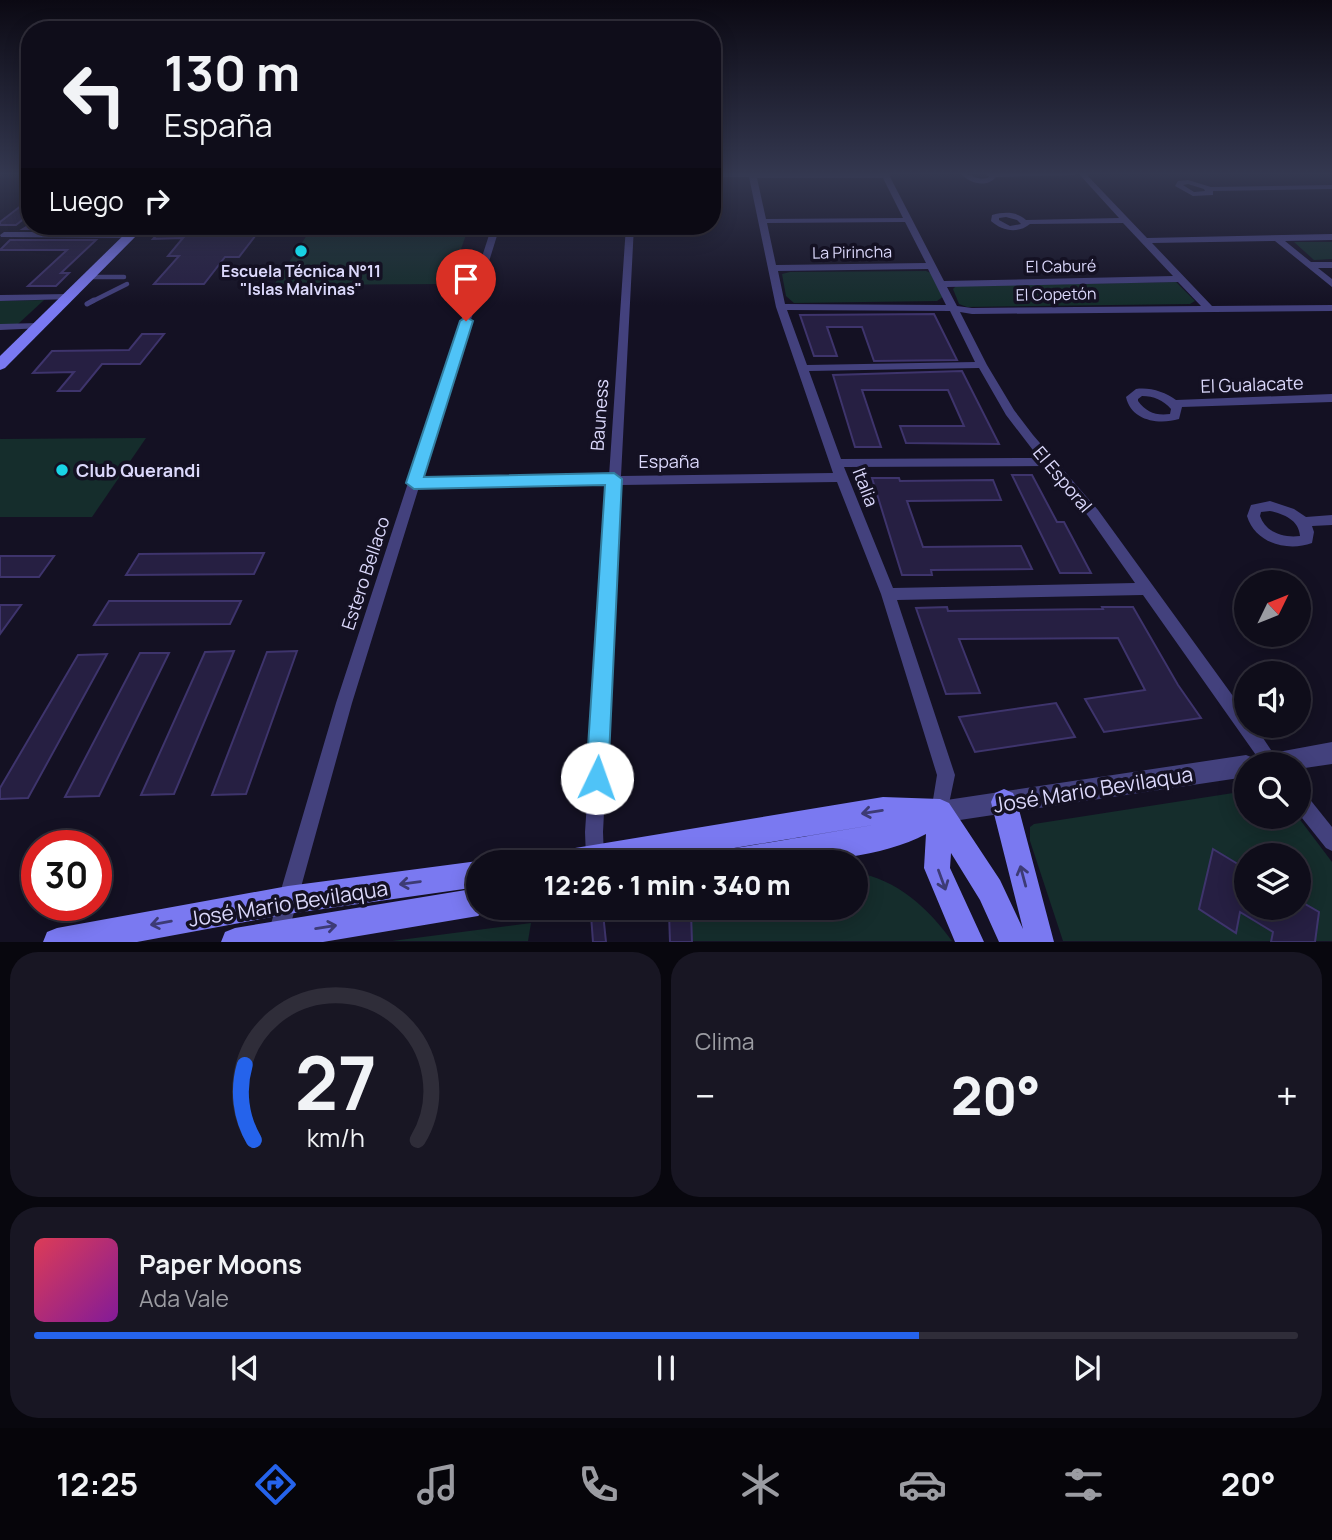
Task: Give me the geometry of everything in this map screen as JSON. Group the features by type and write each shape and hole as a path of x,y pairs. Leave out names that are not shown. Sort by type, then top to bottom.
{"main road":[{"path":"0,352 32,326 125,235"},
{"path":"62,297 89,277 126,235"},
{"path":"0,365 32,326"},
{"path":"1004,802 1041,942"},
{"name":"José Mario Bevilaqua","path":"648,850 883,810 940,812"},
{"path":"940,812 937,868 970,942"},
{"path":"940,812 990,890 1014,942"},
{"name":"José Mario Bevilaqua","path":"801,850 901,833 940,812"},
{"name":"José Mario Bevilaqua","path":"57,942 288,900 466,876"},
{"name":"José Mario Bevilaqua","path":"234,942 466,904"}],"street":[{"name":"Italia","path":"760,217 781,307 838,470 888,594 946,775 940,812"},
{"name":"El Esporal","path":"906,217 982,365 1010,412 1093,513 1260,752"},
{"path":"1123,217 1209,309"},
{"path":"761,221 908,220"},
{"path":"1026,222 1126,220"},
{"path":"1,233 21,233"},
{"name":"Estero Bellaco","path":"278,935 344,703 493,235"},
{"name":"Bauness","path":"595,850 629,235"},
{"path":"1145,241 1332,237"},
{"path":"1278,238 1332,284"},
{"path":"1309,265 1332,265"},
{"name":"La Pirincha","path":"771,268 932,267"},
{"name":"El Caburé","path":"942,284 1181,279"},
{"path":"0,298 62,297"},
{"name":"El Copetón","path":"781,307 972,311 1332,308"},
{"path":"0,327 32,326"},
{"path":"803,368 982,365"},
{"name":"El Gualacate","path":"1174,404 1332,398"},
{"name":"España","path":"414,483 614,479 1049,462"},
{"path":"1303,522 1332,520"},
{"path":"888,594 1147,589"},
{"path":"1311,757 1332,753"},
{"name":"José Mario Bevilaqua","path":"940,812 1234,768"},
{"path":"1311,815 1332,842"}],"lane":[{"path":"89,277 124,276"},
{"path":"87,304 127,284"}],"green space":[{"path":"307,235 466,235 449,284 274,285"},
{"path":"1294,242 1332,242 1332,259 1314,260"},
{"path":"790,272 931,273 944,296 937,301 794,303 786,296 782,274"},
{"path":"1176,282 1195,301 1190,304 967,307 959,304 953,289 956,286"},
{"path":"44,300 18,324 0,324 0,301"},
{"name":"Club Querandi","path":"146,438 92,517 0,517 0,439"},
{"path":"1234,793 1234,829 1307,829 1332,862 1332,941 1063,941 1030,841 1030,827 1034,824"},
{"path":"868,875 885,881 911,897 952,941 692,941 691,920 868,920"},
{"path":"531,923 528,941 392,941"}],"building":[{"path":"7,217 21,217 21,221 16,225 0,225"},
{"path":"157,235 256,235 239,257 225,257 204,284 154,284 179,256 168,256 183,238 153,239"},
{"path":"10,240 96,240 61,273 69,273 56,286 28,286 67,250 0,250"},
{"path":"934,314 957,360 874,361 862,327 827,327 837,356 814,356 800,315"},
{"path":"142,334 164,334 140,364 102,364 80,391 58,391 74,372 33,373 52,351 129,350"},
{"path":"962,371 999,444 906,443 900,426 964,426 948,390 862,390 881,447 855,447 833,375"},
{"path":"1012,475 1032,475 1057,522 1064,522 1091,573 1060,573"},
{"path":"872,478 899,478 900,481 993,480 1001,500 907,501 923,547 1021,546 1032,569 931,570 932,575 902,575"},
{"path":"264,553 254,574 126,575 139,554"},
{"path":"0,556 54,556 39,577 0,577"},
{"path":"109,601 241,601 230,624 94,625"},
{"path":"0,605 21,605 0,634"},
{"path":"947,607 948,611 1133,607 1178,685 1201,718 1104,732 1085,699 1145,690 1118,638 959,639 980,693 946,694 916,608"},
{"path":"234,651 174,794 141,795 205,652"},
{"path":"297,651 246,794 212,795 267,652"},
{"path":"140,653 169,653 99,796 65,797"},
{"path":"107,654 28,798 0,799 0,788 78,655"},
{"path":"1056,703 1075,737 975,752 959,717"},
{"path":"1213,849 1234,862 1234,920 1238,920 1236,933 1199,909"},
{"path":"1311,907 1319,912 1315,942 1271,942 1273,932 1253,920 1311,920"},
{"path":"591,920 604,920 606,942 593,942"},
{"path":"669,920 691,920 692,942 670,942"}],"place":[{"name":"Escuela Técnica N°11 \"Islas Malvinas\"","path":"301,251"},
{"name":"Club Querandi","path":"62,470"}],"route":[{"path":"466,321 414,483 614,479 597,778"}]}
